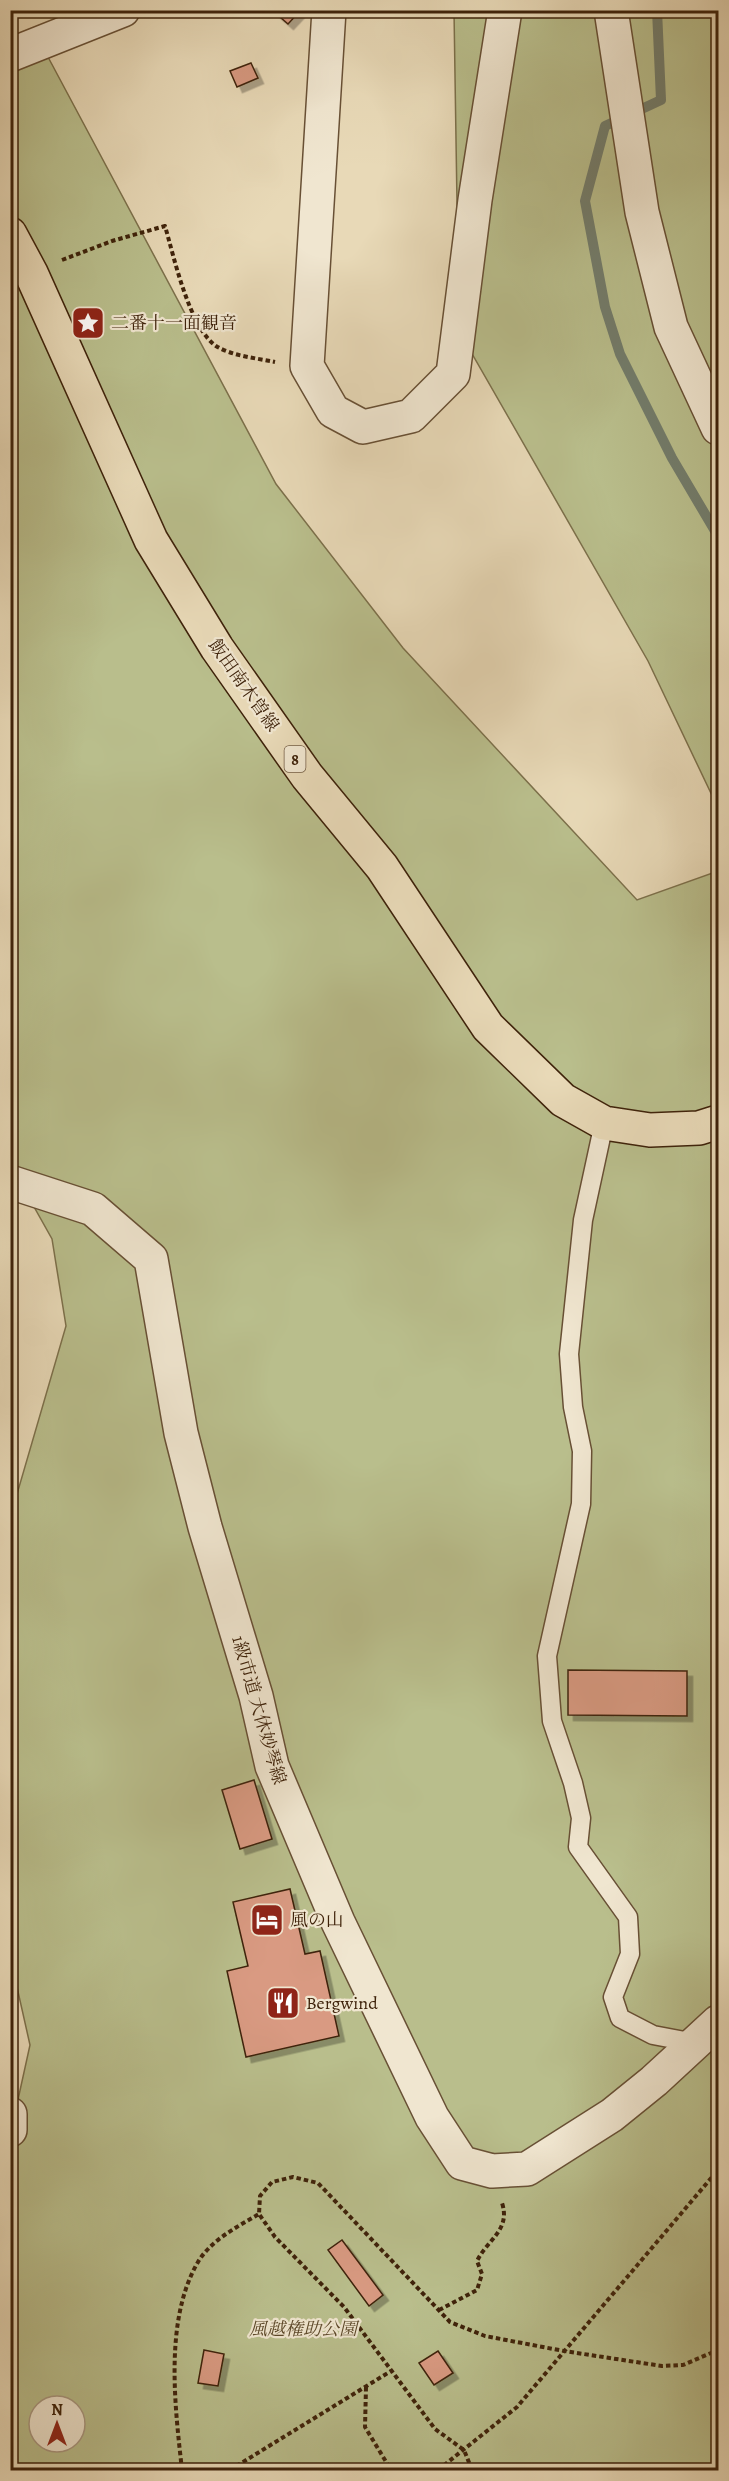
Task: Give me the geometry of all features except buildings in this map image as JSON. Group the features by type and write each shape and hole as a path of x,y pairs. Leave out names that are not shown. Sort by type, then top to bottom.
{"main road":[{"name":"飯田南木曽線","path":"10,234 31,273 151,540 217,648 307,776 382,867 488,1027 564,1100 604,1123 650,1130 699,1128 718,1122"}],"street":[{"path":"10,56 123,10"},
{"path":"329,10 307,366 333,411 363,427 411,416 453,374 476,200 505,10"},
{"path":"610,10 642,212 671,327 718,428"},
{"name":"1級市道 大休妙琴線","path":"10,1182 93,1209 151,1259 181,1433 204,1527 256,1696 272,1766 338,1922 432,2117 462,2163 492,2171 527,2169 612,2115 654,2081 707,2032"},
{"path":"10,2114 10,2130"}],"lane":[{"path":"604,1123 583,1220 569,1354 573,1407 582,1451 581,1503 547,1656 552,1721 573,1783 581,1818 578,1847 628,1917 630,1954 613,1996 620,2018 654,2035 707,2032"}],"path":[{"path":"31,273 112,241 165,226 183,284 200,326 216,345 240,355 307,366"},
{"path":"438,2470 517,2407 718,2169"},
{"path":"439,2310 477,2290 482,2274 477,2261 483,2248 499,2234 506,2213 492,2171"},
{"path":"472,2470 464,2450 435,2429 344,2307 275,2237 259,2214 260,2196 273,2182 293,2177 318,2183 450,2322 486,2336 662,2366 683,2365 718,2350"},
{"path":"182,2470 174,2360 184,2297 198,2261 223,2235 259,2214"},
{"path":"230,2470 391,2371"},
{"path":"366,2386 365,2427 391,2470"}],"green space":[{"path":"454,11 718,11 718,808 648,661 459,331"},
{"name":"風越権助公園","path":"48,57 276,484 403,648 637,900 718,871 718,2470 11,2470 10,2136 30,2045 10,1956 10,1518 66,1326 52,1239 10,1164 10,71"}],"waterway":[{"path":"657,10 661,100 605,126 585,201 605,307 620,354 672,458 718,536"}],"place":[{"name":"二番十一面観音","path":"88,323"},
{"name":"風の山","path":"267,1920"},
{"name":"Bergwind","path":"283,2003"}]}
